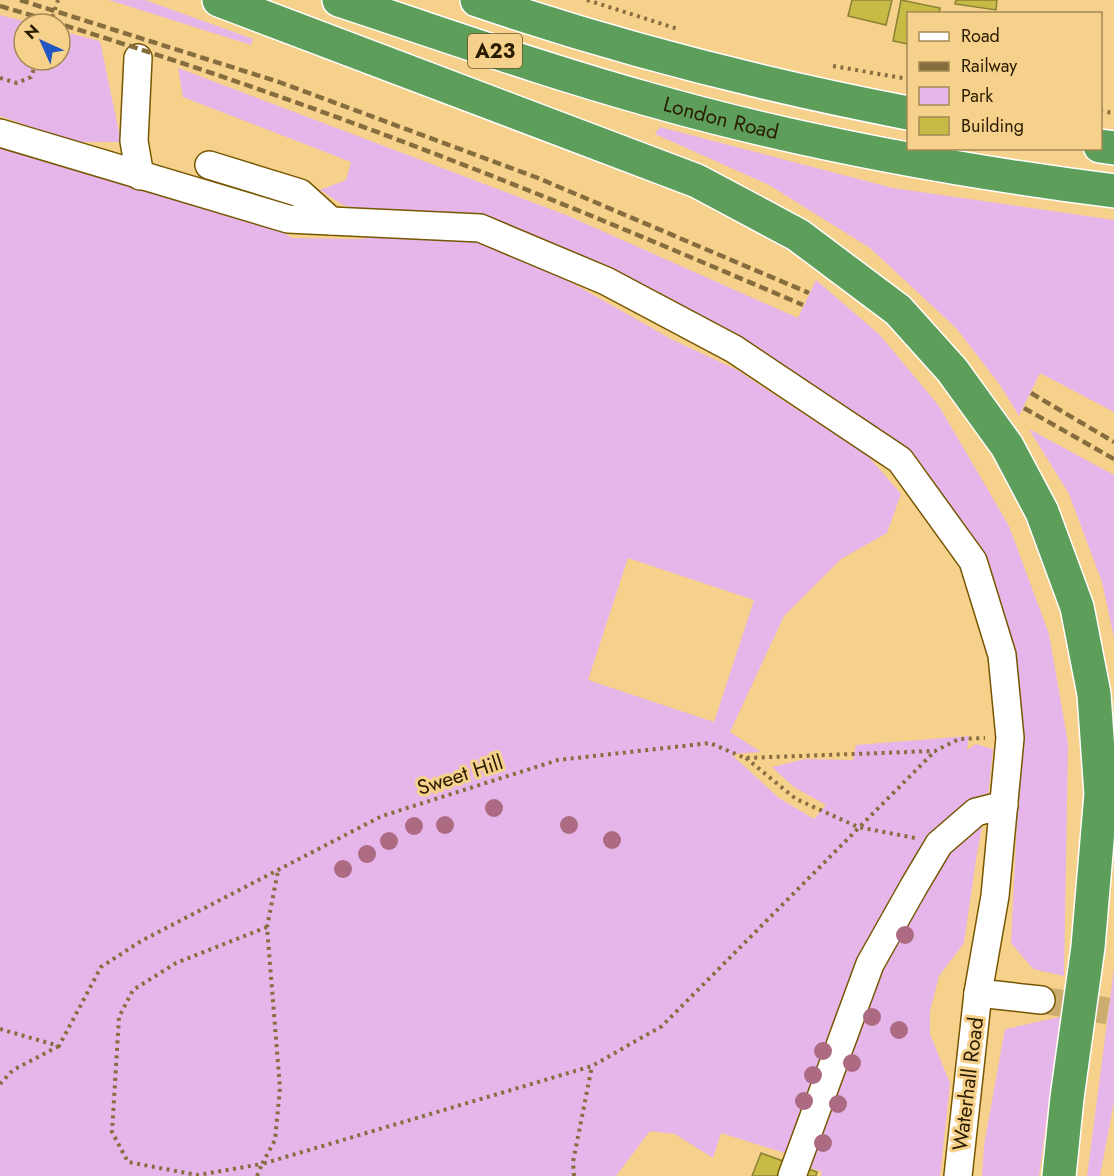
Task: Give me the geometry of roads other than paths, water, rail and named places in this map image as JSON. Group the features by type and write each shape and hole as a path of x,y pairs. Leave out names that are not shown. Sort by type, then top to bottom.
{"highway":[{"path":"219,0 697,181 798,235 898,310 952,370 1007,446 1042,512 1077,607 1094,694 1101,794 1088,947 1059,1176"},
{"name":"London Road","path":"339,0 662,103 821,142 1002,176 1114,191"},
{"name":"A23","path":"477,0 552,26 661,56 830,98 907,113"}],"street":[{"path":"138,58 134,141 140,176"},
{"name":"Waterhall Road","path":"0,134 288,219 480,228 606,281 734,349 900,460 973,561 1002,655 1010,738 995,896 978,993 958,1176"},
{"path":"209,165 300,193 332,221"},
{"path":"792,1176 870,964 939,844 976,812 1004,805"},
{"path":"978,993 1041,1000"}],"tunnel":[{"path":"1041,1000 1114,1012"}],"railway":[{"path":"20,0 279,82 538,178 809,293"},
{"path":"0,6 203,70 403,142 569,207 803,305"},
{"path":"1031,393 1114,442"},
{"path":"1024,408 1114,459"}]}
